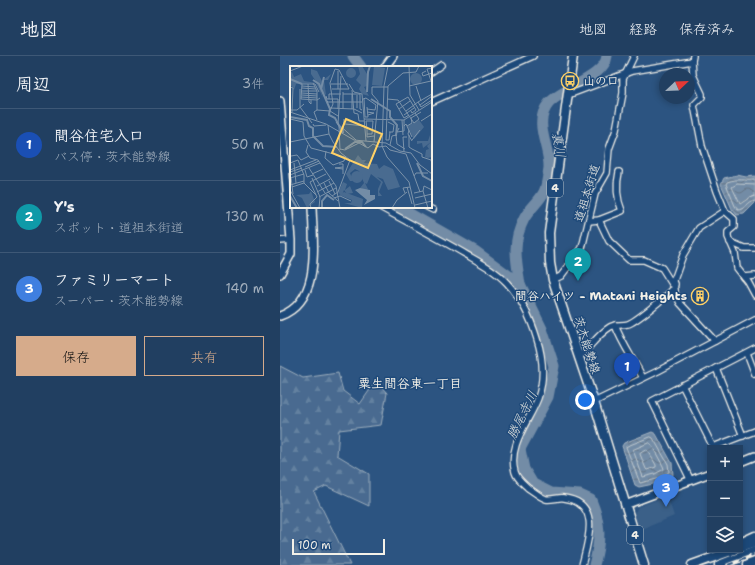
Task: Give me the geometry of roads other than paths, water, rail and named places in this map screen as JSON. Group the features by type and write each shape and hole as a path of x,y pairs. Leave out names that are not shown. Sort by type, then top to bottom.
{"main road":[{"name":"茨木能勢線","path":"573,56 549,233 550,263 553,280 594,402 644,565"},
{"path":"743,542 755,536"},
{"path":"743,547 755,543"},
{"path":"719,565 755,551"},
{"path":"715,556 720,553"},
{"path":"692,565 724,553"},
{"path":"747,565 755,562"}],"street":[{"path":"386,66 393,56"},
{"path":"432,102 525,58 533,56"},
{"name":"道祖本街道","path":"553,280 561,276 582,248 596,194 607,173 609,149 616,130 623,93 623,79 634,56"},
{"path":"568,95 625,73 692,58 693,75 702,94 702,97 694,105 702,146 724,211 734,219 734,227 728,232 728,237 735,253 737,268 755,296"},
{"path":"432,71 442,65"},
{"path":"280,101 291,240 291,254 280,274"},
{"path":"589,221 599,220 622,211 619,203 616,182 619,172"},
{"path":"280,316 289,313 301,302 309,287 313,264 312,208"},
{"path":"382,208 435,236 487,267 507,282 524,306 536,334 541,354 543,372 541,390 516,445 514,460 515,471 520,481 546,499 564,498 576,502 587,511 590,521 588,539 582,565"},
{"path":"429,208 433,210"},
{"path":"715,341 680,303 674,280 683,255 699,228 724,211"},
{"path":"599,220 609,241 629,260 644,260 662,268 675,287"},
{"path":"280,241 291,240"},
{"path":"730,242 744,248 755,248"},
{"path":"744,277 755,276"},
{"path":"579,358 609,327 628,324 648,311 675,287"},
{"path":"594,402 755,320"},
{"path":"615,325 620,340 643,378"},
{"path":"690,480 652,401 755,348"},
{"path":"746,353 755,374"},
{"path":"716,368 743,436"},
{"path":"682,385 713,447 755,431"},
{"path":"743,461 755,456"},
{"path":"625,505 707,474"}],"water":[{"path":"737,175 746,177 755,176 755,203 744,214 737,215 732,209 721,184 724,178"},
{"path":"652,432 656,434 672,463 673,475 658,483 639,487 635,485 622,446 624,443"}],"waterway":[{"name":"勝尾寺川","path":"353,56 360,66"},
{"name":"裏川","path":"520,284 516,259 516,243 520,227 526,215 544,192 547,183 549,160 542,127 544,111 549,103 555,98 599,70 605,63 607,56"},
{"name":"勝尾寺川","path":"400,208 475,251 520,284 542,329 554,366 548,397 520,449 524,469 533,484 551,493 580,495 591,500 597,517 599,532 598,548 594,565"}],"railway":[{"path":"728,565 755,555"}],"place":[{"name":"山の口","path":"570,81"},
{"name":"Y's","path":"578,281"},
{"name":"間谷ハイツ - Matani Heights","path":"700,296"},
{"name":"間谷住宅入口","path":"627,386"},
{"name":"ファミリーマート","path":"666,507"}],"district":[{"name":"粟生間谷東一丁目","path":"410,383"}]}
